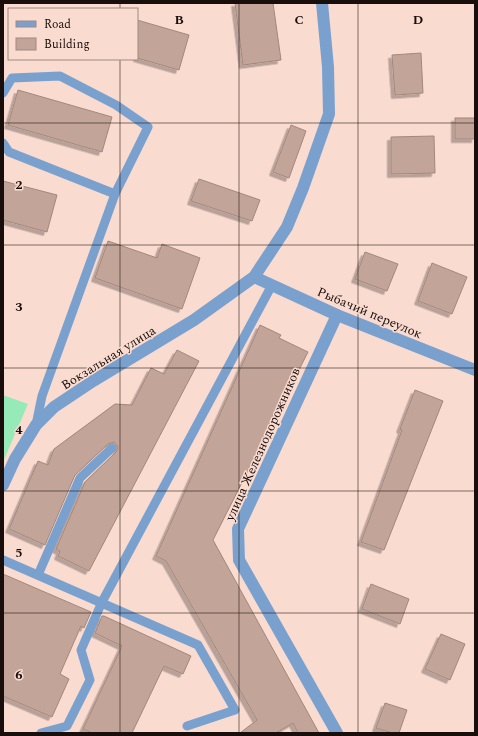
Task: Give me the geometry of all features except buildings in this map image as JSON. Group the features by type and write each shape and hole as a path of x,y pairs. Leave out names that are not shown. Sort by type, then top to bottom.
{"street":[{"path":"254,277 286,227 303,188 329,114 328,68 322,3"},
{"name":"Рыбачий переулок","path":"254,277 337,315 475,370"},
{"name":"Вокзальная улица","path":"3,485 15,459 36,425 54,407 93,381 194,320 254,277"},
{"name":"улица Железнодорожников","path":"337,315 238,529 239,560 337,733"}],"lane":[{"path":"3,93 12,78 60,76 116,105 148,127 115,194 42,396 36,425"},
{"path":"3,143 9,152 115,194"},
{"path":"41,733 67,726 90,680 81,650 102,602 272,285"},
{"path":"38,575 80,478 112,448"},
{"path":"3,560 198,645 235,710 187,726"}],"green space":[{"path":"3,395 28,404 3,462"}]}
